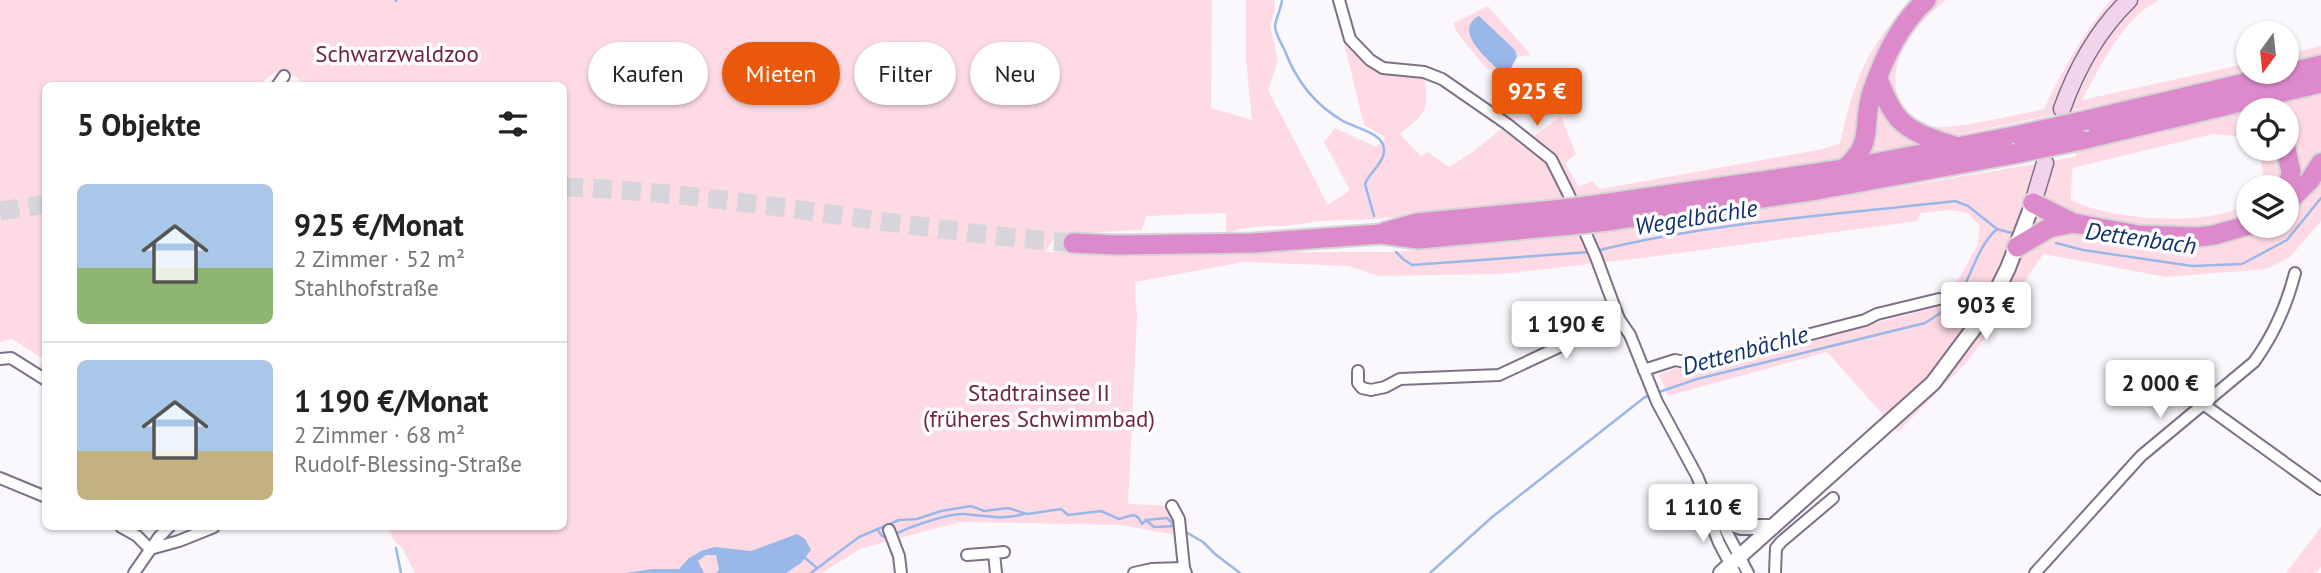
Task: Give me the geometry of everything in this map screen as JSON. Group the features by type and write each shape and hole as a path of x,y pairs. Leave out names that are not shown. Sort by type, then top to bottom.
{"highway":[{"path":"1844,169 1863,149 1868,107 1885,56 1914,11 1926,0"},
{"path":"1073,243 1253,243 1381,234 1418,239 1605,212 1817,190 2017,144 2087,120 2321,65"},
{"path":"1878,78 1891,111 1899,121 1919,134 1958,147"},
{"path":"1605,212 1958,147 2081,140 2321,83"},
{"path":"2217,109 2236,114"},
{"path":"2299,191 2321,163"},
{"path":"2031,209 2066,224 2109,231 2182,237 2214,235 2236,229"},
{"path":"2017,247 2049,228 2066,224"}],"main road":[{"path":"2063,108 2078,69 2094,41 2129,0"},
{"path":"2031,209 2045,163"}],"street":[{"path":"1339,0 1350,38 1370,60 1383,68 1424,72 1442,79 1507,124 1551,159 1657,402 1717,517 1731,566"},
{"path":"1731,566 1933,383 1974,328 2000,284 2031,209"},
{"path":"2035,573 2141,456 2254,362 2289,296 2295,273"},
{"path":"1644,370 1675,359 1695,364 1940,299"},
{"path":"1358,371 1358,383 1362,388 1371,390 1385,387 1400,379 1499,374 1619,319"},
{"path":"0,359 11,358 42,377"},
{"path":"2203,404 2321,489"},
{"path":"0,478 42,495"},
{"path":"1775,573 1776,548 1833,498"},
{"path":"1133,573 1152,569 1185,570 1179,519 1172,506"},
{"path":"1717,517 1741,527 1772,527"},
{"path":"126,530 150,549"},
{"path":"134,573 166,530"},
{"path":"150,549 206,530"},
{"path":"889,530 899,556 901,573"},
{"path":"967,555 999,552 996,573"},
{"path":"1731,566 1748,573"}],"green space":[{"path":"0,0 1212,0 1211,108 1252,120 1246,60 1246,0 1274,0 1275,10 1270,26 1278,60 1268,90 1328,205 1350,190 1324,142 1335,128 1376,147 1386,138 1364,125 1344,43 1350,39 1370,60 1424,72 1425,108 1400,134 1421,156 1428,152 1449,167 1507,124 1528,140 1561,117 1576,154 1565,163 1579,187 1592,181 1600,189 1823,149 1840,143 1851,100 1864,66 1883,34 1913,0 1946,0 1915,30 1897,67 1895,81 1899,101 1907,115 1925,126 1948,127 1983,122 2044,109 2074,53 2111,0 2159,0 2146,8 2123,31 2082,100 2236,66 2236,84 2300,84 2300,51 2321,46 2321,221 2290,257 2267,269 2166,277 2043,254 1996,324 1965,364 1898,432 1827,352 1668,396 1659,374 1677,368 1692,371 1944,305 1977,246 1980,226 1968,213 1950,210 1921,213 1917,221 1501,274 1379,276 1348,266 1244,262 1135,282 1136,315 1138,297 1128,504 1178,506 1181,536 1121,525 959,522 860,549 822,573 415,573 389,530 567,530 567,82 298,82 300,80 285,70 274,73 262,82 42,82 42,358 12,339 0,342","holes":["2236,98 2299,98 2299,161 2261,161 2262,175 2299,175 2299,238 2236,238 2236,209 2199,217 2153,218 2107,212 2071,200 2072,168 2213,134 2236,136","2091,107 2075,157 1882,190 1586,235 1396,252 1045,252 1057,234 1142,230 1146,216 1229,213 1226,214 1226,234 1261,226 1376,219 1603,197 1845,157 1890,154 1947,137"]},
{"path":"1488,6 1531,55 1517,57 1515,50 1479,17 1490,62 1501,72 1486,68 1458,34 1453,23"},
{"path":"42,361 42,374 37,371"},
{"path":"2321,527 2321,567 2316,573 2286,573"}],"water":[{"path":"1479,16 1515,50 1517,57 1511,68 1501,72 1475,45 1469,29"},
{"path":"797,534 805,539 811,550 801,563 786,573 716,573 719,570 716,555 706,555 698,561 704,573 626,573 679,569 689,558 714,547 751,551"}],"waterway":[{"name":"Wegelbächle","path":"1282,0 1275,29 1301,82 1333,115 1369,132 1380,140 1383,146 1381,161 1365,184 1374,216"},
{"name":"Dettenbach","path":"2056,243 2083,250 2192,266 2242,264 2287,240 2321,198"},
{"name":"Wegelbächle","path":"1596,251 1730,226 1955,201 1968,206 1997,229"},
{"name":"Dettenbach","path":"1997,229 2012,233"},
{"name":"Dettenbächle","path":"1656,393 1697,379 1925,323 1955,300 1983,246 1997,229"},
{"name":"Wegelbächle","path":"1396,252 1412,265 1590,252"},
{"name":"Dettenbächle","path":"1430,573 1491,518 1650,395"},
{"name":"Dettenbächle","path":"811,573 859,537 899,520 917,519 941,511 971,506 984,511 1008,508 1027,514 1061,509 1068,515 1101,511 1119,519 1133,515 1138,517 1142,524 1146,520 1167,518 1175,526"},
{"name":"Dettenbächle","path":"895,534 957,514 1001,517 1024,514"},
{"name":"Dettenbächle","path":"1146,520 1154,527 1175,526"},
{"path":"877,529 885,537"},
{"name":"Dettenbächle","path":"1184,531 1203,542 1240,573"},
{"path":"396,548 401,573"},
{"path":"805,558 816,567"}],"tunnel":[{"path":"567,187 691,196 945,230 1073,243"},
{"path":"0,211 42,205"}],"park label":[{"name":"Schwarzwaldzoo","path":"397,53"},
{"name":"Stadtrainsee II (früheres Schwimmbad)","path":"1039,405"}]}
